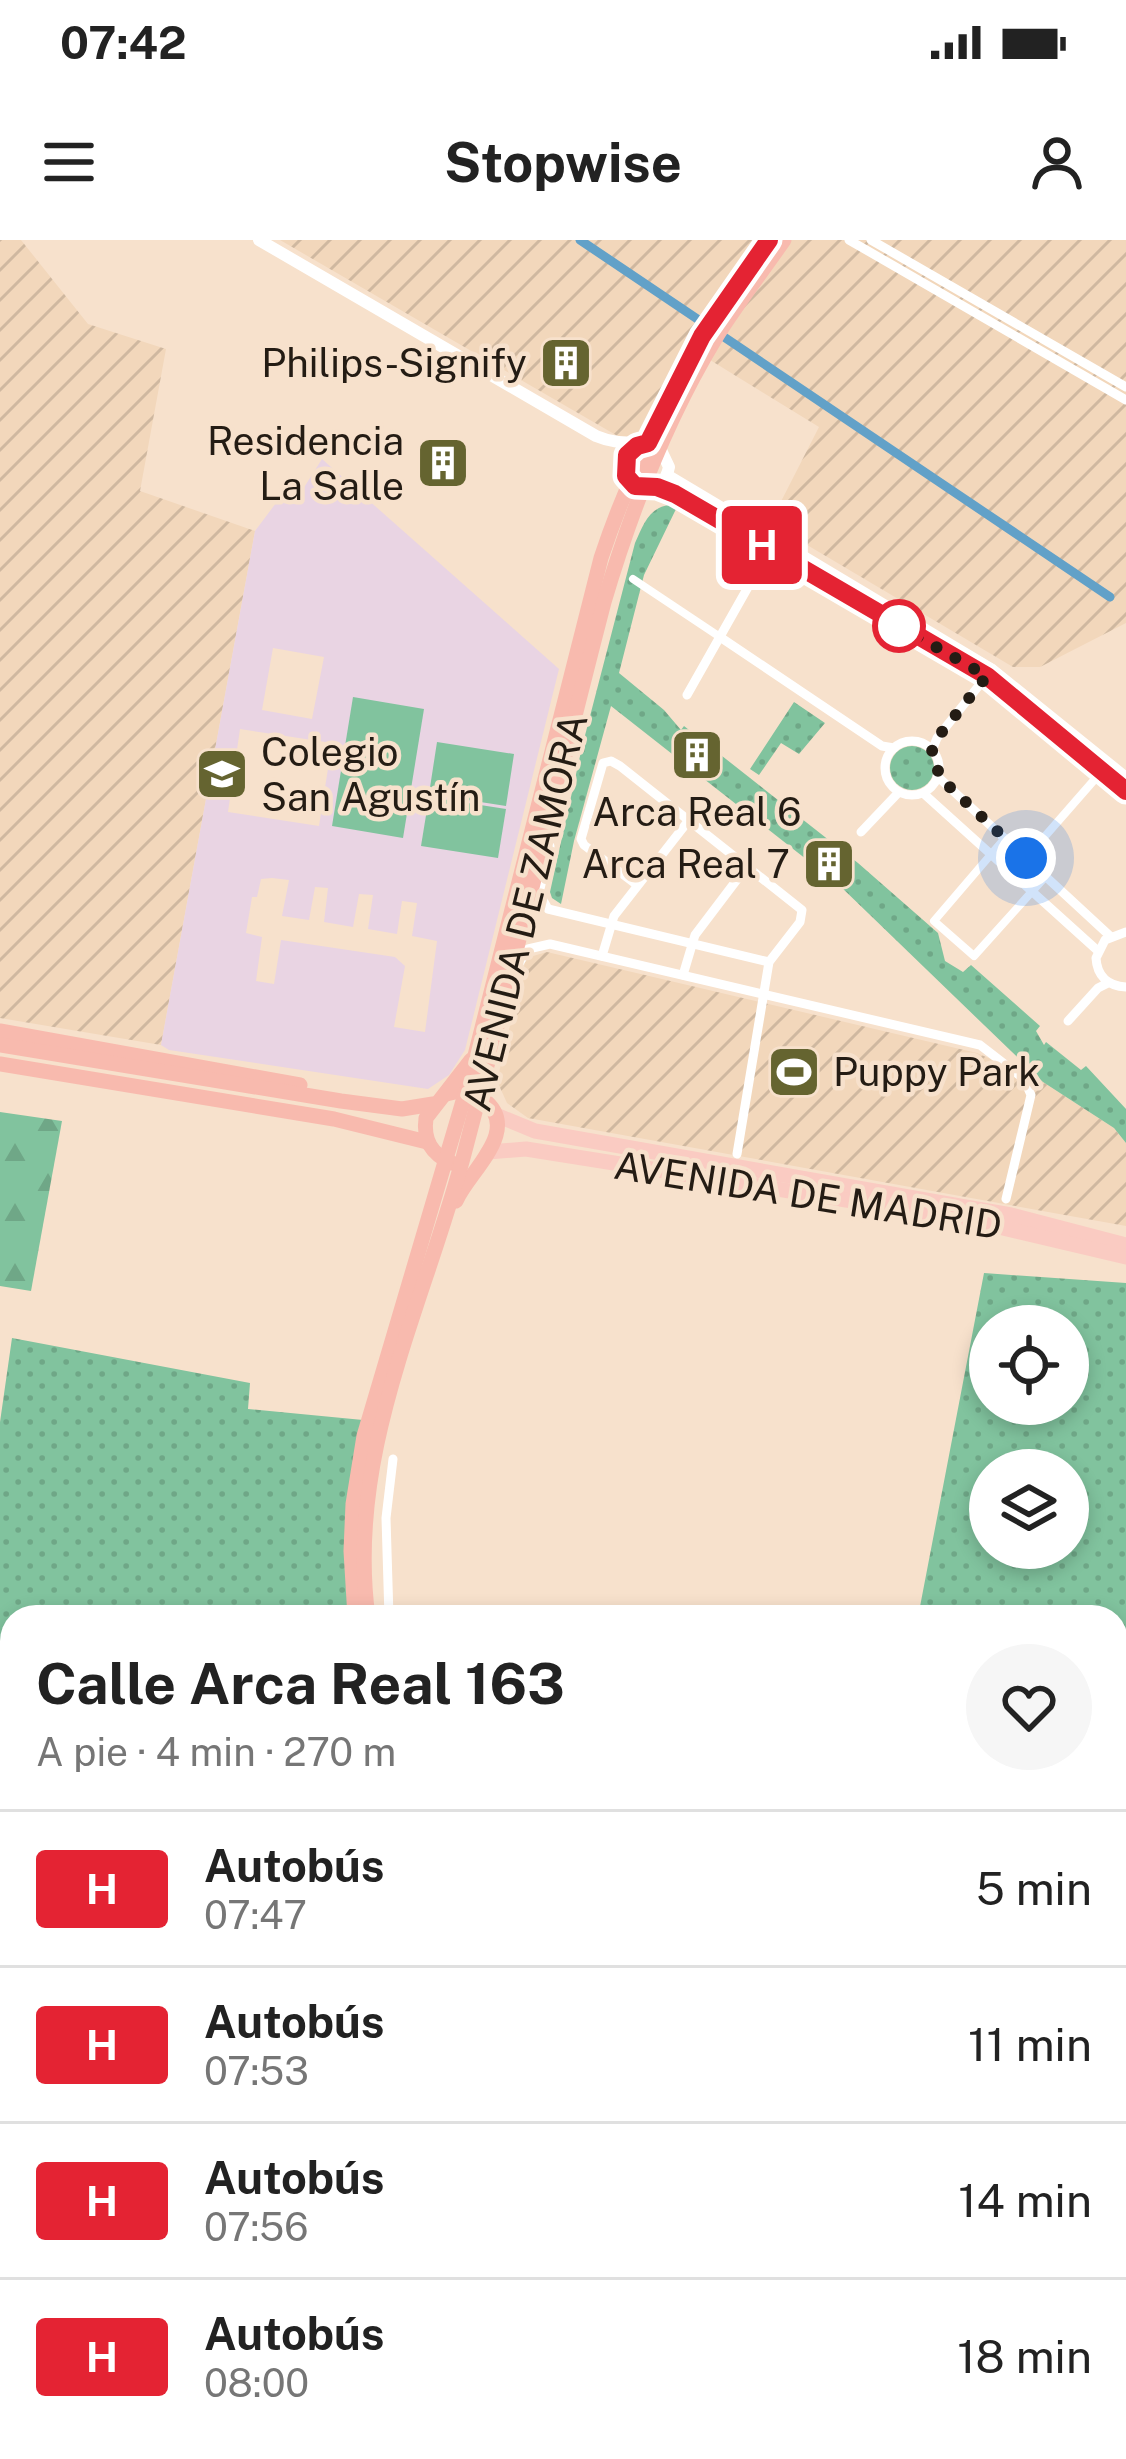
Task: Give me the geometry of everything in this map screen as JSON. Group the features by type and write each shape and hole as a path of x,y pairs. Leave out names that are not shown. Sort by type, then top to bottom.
{"highway":[{"name":"AVENIDA DE ZAMORA","path":"367,1605 363,1550 376,1435 411,1301 505,1000 604,602 643,486 648,446 769,240"},
{"name":"AVENIDA DE ZAMORA","path":"721,318 784,240"},
{"name":"AVENIDA DE ZAMORA","path":"473,1093 476,1053 584,621 612,526 643,486"},
{"path":"0,1031 257,1075 325,1091 341,1101"},
{"path":"0,1045 402,1108 473,1093 496,1115 498,1132 458,1195 438,1262 411,1301"},
{"path":"411,1301 428,1205 426,1118 476,1053"},
{"path":"0,1064 334,1120 429,1145 454,1163 486,1155"},
{"name":"AVENIDA DE ZAMORA","path":"355,1605 351,1550 357,1470 370,1411 411,1301"}],"main road":[{"name":"AVENIDA DE MADRID","path":"496,1115 529,1130 1011,1215 1126,1245"},
{"name":"AVENIDA DE MADRID","path":"486,1155 526,1149 947,1216 1126,1257"}],"street":[{"path":"259,240 596,436 617,445 648,446 668,460 668,474"},
{"path":"849,240 1126,400"},
{"path":"871,240 1126,387"},
{"path":"596,436 643,486 990,672 1126,790"},
{"path":"624,461 648,446"},
{"path":"643,486 668,474"},
{"path":"668,474 990,672 1126,776"},
{"path":"687,695 769,550"},
{"path":"633,579 888,750"},
{"path":"929,748 990,672"},
{"path":"888,750 910,741 929,748 938,763 938,776 923,793"},
{"path":"888,750 886,776 896,789 923,793 1098,951"},
{"path":"637,885 581,838 598,768 611,761 802,910 769,962 737,1154 766,1174"},
{"path":"1026,858 1103,770"},
{"path":"938,776 1110,936"},
{"path":"560,780 539,893 542,902 557,914 769,962"},
{"path":"860,832 896,789"},
{"path":"602,956 614,916 689,820"},
{"path":"1005,838 934,921 974,956 1046,876"},
{"path":"683,975 695,934 745,869 761,876"},
{"path":"1103,983 1098,951 1110,936 1126,932"},
{"path":"505,1000 528,949 550,944 980,1045 1024,1078 1031,1095 1006,1199"},
{"path":"1103,983 1126,987"},
{"path":"1068,1021 1103,983"},
{"name":"AVENIDA DE MADRID","path":"714,1166 737,1154"},
{"path":"389,1605 386,1519 393,1459"}],"shaded area":[{"path":"0,240 21,240 88,324 166,349 140,491 255,531 161,1045 0,1018"},
{"path":"280,240 1126,240 1126,623 1040,667 1013,667 770,523 819,427 689,347 646,430 633,439 621,438"},
{"name":"Colegio San Agustín","path":"322,459 559,669 465,1050 449,1075 428,1089 169,1050 161,1045 255,531 291,483 303,489","holes":["273,648 324,657 312,719 262,710","240,729 332,743 319,826 228,812","261,879 289,880 282,916 309,920 315,887 328,888 324,922 353,927 359,894 373,895 368,929 397,934 402,901 417,903 412,936 437,941 425,1032 394,1027 405,966 395,957 281,940 274,984 256,981 262,937 246,933 252,897 257,897"]},
{"path":"547,952 977,1053 1043,1082 1114,1128 1126,1143 1126,1226 528,1118 507,1103 497,1081 526,958"}],"green space":[{"path":"669,505 676,509 644,575 619,673 681,730 684,726 858,863 938,933 945,961 963,972 971,965 1040,1026 1036,1031 1044,1045 1046,1042 1081,1070 1086,1066 1126,1109 1126,1143 1114,1128 1043,1082 839,885 611,706 561,904 552,898 582,747 635,543 651,514"},
{"path":"353,697 424,709 403,838 332,826"},
{"path":"794,702 825,723 799,754 781,743 759,775 750,769"},
{"path":"437,742 514,754 506,806 429,794"},
{"path":"912,746 927,753 934,768 927,783 912,790 897,783 890,768 897,753"},
{"path":"429,797 506,809 498,858 421,846"},
{"path":"0,1112 62,1121 31,1291 0,1286"},
{"path":"984,1273 1126,1283 1126,1605 920,1605 969,1351 969,1425 1089,1425 1089,1305 978,1305"},
{"path":"12,1338 250,1383 248,1409 363,1420 352,1605 0,1605 0,1422"}],"waterway":[{"path":"580,240 1110,597"}],"bus line":[{"name":"H","path":"769,240 702,336 648,443 627,455 626,476 635,486 675,494 987,676 1126,791"}],"place":[{"name":"Philips-Signify","path":"566,363"},
{"name":"Residencia La Salle","path":"443,463"},
{"name":"Arca Real 6","path":"697,755"},
{"name":"Colegio San Agustín","path":"222,774"},
{"name":"Arca Real 7","path":"829,864"},
{"name":"Puppy Park","path":"794,1072"}],"route":[{"path":"899,626 987,676 937,738 932,751 938,776 1026,858"}]}
